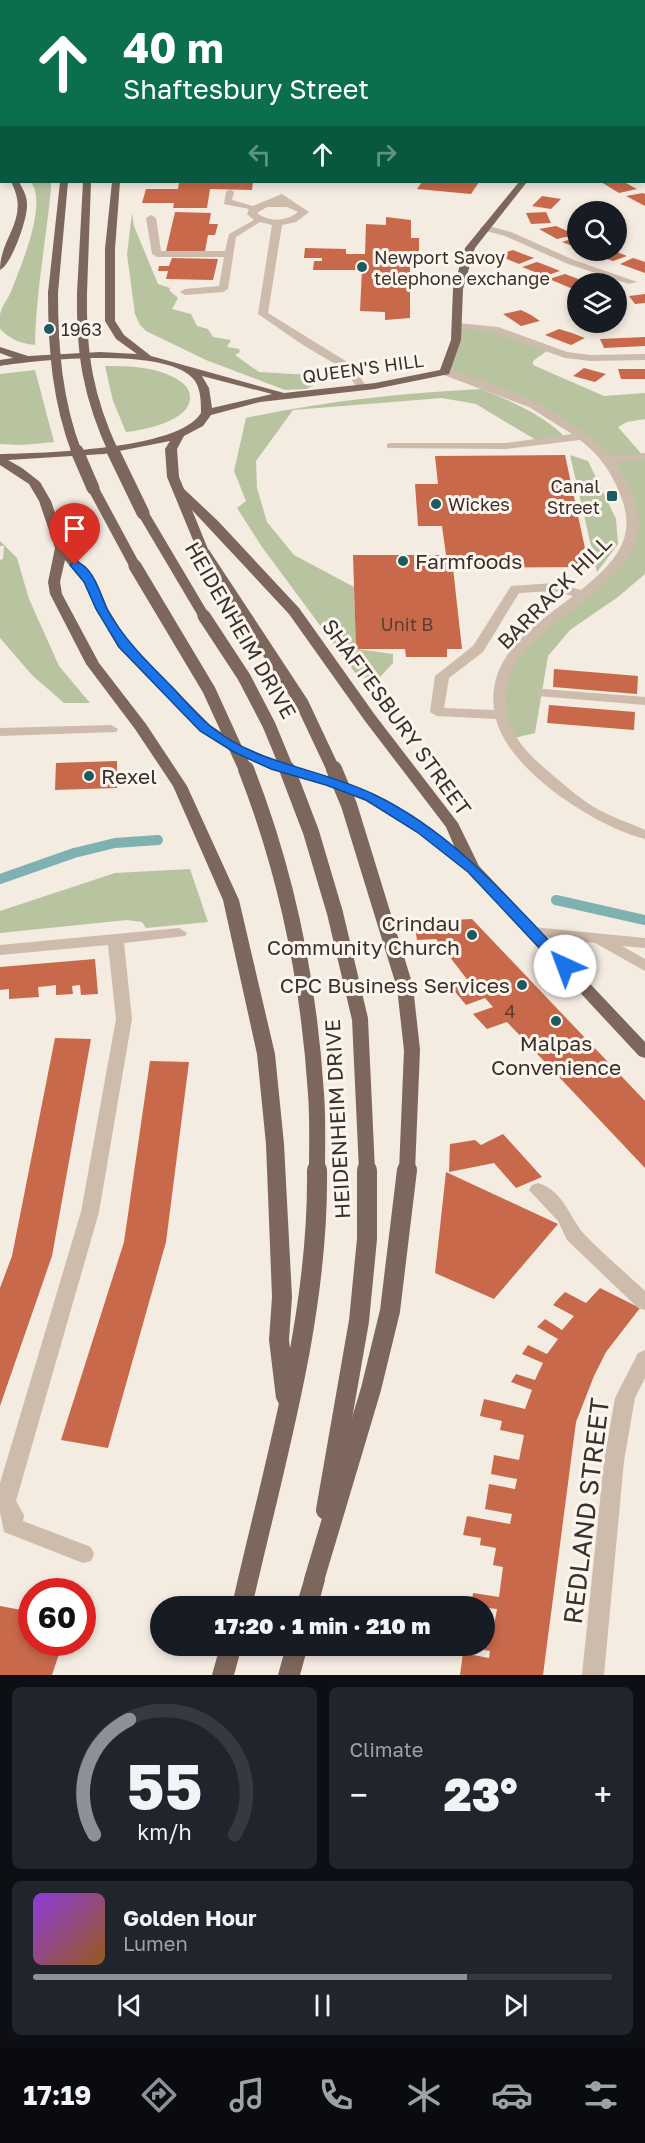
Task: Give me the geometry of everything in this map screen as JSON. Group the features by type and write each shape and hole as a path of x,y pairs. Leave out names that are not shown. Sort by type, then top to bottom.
{"main road":[{"path":"0,267 20,224 24,202 15,183"},
{"name":"HEIDENHEIM DRIVE","path":"64,183 53,293 52,328 58,393 79,460 135,566 183,646 230,732 247,772 276,859 290,915 308,1015 314,1072 317,1182 311,1274 296,1368 245,1596"},
{"name":"HEIDENHEIM DRIVE","path":"87,183 81,331 90,382 104,430 114,456 143,513 244,677 269,725 314,842 335,913 360,1019 367,1135 367,1239 359,1321 310,1596"},
{"path":"116,183 110,249 110,321 120,337 151,359"},
{"name":"QUEEN'S HILL","path":"207,413 239,403 362,387 445,372 456,340 458,289 470,248 522,183"},
{"path":"0,350 30,360"},
{"path":"0,363 96,356 151,359"},
{"name":"QUEEN'S HILL","path":"151,359 289,396"},
{"path":"0,457 73,454 125,447 180,434 198,424 207,413 204,387 195,376 172,364"},
{"path":"180,434 171,449 171,463 178,490 204,554 302,703 321,740 349,805 405,987 412,1050 407,1178 390,1311 371,1389 314,1580"},
{"name":"SHAFTESBURY STREET","path":"0,461 18,470 34,482 45,501 61,548 90,581 102,609 123,644 205,728 239,750 276,766 330,782 371,798 422,829 473,869"},
{"name":"SHAFTESBURY STREET","path":"178,490 214,524 294,611 369,718 453,826 473,869"},
{"path":"61,548 54,582 56,594 93,664 141,727 180,786 231,900 266,1054 275,1144 282,1297 279,1340 287,1401"},
{"path":"473,869 645,1052"},
{"path":"223,1675 228,1656"},
{"path":"289,1675 294,1656"}],"street":[{"path":"185,292 223,289 232,236 257,211 282,194 292,205 302,209 303,215 276,222 257,211 227,202 230,192"},
{"path":"257,211 292,205"},
{"path":"151,218 157,254 229,254"},
{"path":"276,222 263,314 348,367 362,387"},
{"path":"485,228 508,234 571,262 632,282"},
{"path":"458,326 494,329 565,355 591,358 645,357"},
{"name":"BARRACK HILL","path":"445,372 490,386 519,399 581,436 608,460 639,515 634,536 625,552 609,571 530,637 504,669 498,702 510,739 543,774 587,809 645,836"},
{"path":"391,446 506,446 581,436"},
{"path":"608,460 645,456"},
{"path":"503,715 437,712 442,676 478,649 515,589 554,587 583,595"},
{"path":"543,693 645,701"},
{"path":"0,732 111,729"},
{"path":"533,932 597,938 645,950"},
{"path":"0,950 179,933"},
{"path":"597,938 645,966"},
{"path":"83,1554 12,1526 13,1515 5,1502 90,1212 124,1019 116,939"},
{"path":"538,1190 555,1204 570,1223 574,1235 645,1303"},
{"name":"REDLAND STREET","path":"593,1675 614,1461 625,1398 645,1358"}],"green space":[{"path":"31,183 51,183 37,306 35,345 8,336 0,329 0,315 31,237 36,206"},
{"path":"132,213 134,226 158,284 170,288 169,290 178,298 172,309 191,314 197,326 208,329 213,337 231,340 227,347 239,349 240,352 235,355 259,372 310,375 315,377 317,384 306,389 285,390 206,360 146,331 135,314 127,254"},
{"path":"458,326 494,329 548,350 533,361 533,365 604,396 645,393 645,419 627,422 618,427 645,458 645,574 618,597 570,630 548,656 535,733 510,739 498,702 504,670 530,637 609,571 635,522 608,460 542,411 445,372"},
{"path":"105,366 131,367 165,373 187,387 190,397 188,405 183,412 165,423 126,432 113,401"},
{"path":"35,370 54,442 22,445 0,444 0,374"},
{"path":"481,389 535,414 563,435 558,440 541,443 476,404 442,398 293,410 256,461 257,488 267,522 294,555 354,587 356,649 393,654 393,663 380,677 359,678 262,547 237,508 246,501 234,471 246,418 305,407 363,399"},
{"path":"570,455 588,461 616,519 618,544 597,572"},
{"path":"0,541 17,558 29,599 59,666 90,703 64,703 32,675 0,638 0,560 3,559 4,546 0,546"},
{"path":"190,869 208,922 146,928 142,922 127,920 0,933 0,911 115,873"}],"building":[{"path":"179,183 253,183 252,190 210,189 207,208 173,208 174,203 142,203 146,189 178,189"},
{"path":"421,183 478,183 471,194 417,189"},
{"path":"603,183 626,183 637,189 619,193"},
{"path":"645,194 645,206 626,196"},
{"path":"542,196 561,199 551,209 532,206"},
{"path":"175,212 211,213 209,224 218,224 215,235 208,235 205,251 166,251"},
{"path":"546,212 551,223 531,224 526,213"},
{"name":"Newport Savoy telephone exchange","path":"386,217 411,220 411,238 419,238 419,263 410,263 410,318 385,320 385,312 360,311 362,270 313,270 314,261 322,261 322,258 304,258 305,248 346,249 346,254 365,254 366,224 386,225"},
{"path":"556,226 567,232 567,237 557,239 539,229"},
{"path":"513,250 534,258 519,264 497,255"},
{"path":"172,258 218,259 213,280 166,279 168,271 158,271 159,266 169,266"},
{"path":"633,258 645,262 645,273 620,264"},
{"path":"537,262 560,271 545,276 522,267"},
{"path":"567,275 567,286 549,279"},
{"path":"645,294 645,303 635,304 629,296"},
{"path":"521,310 540,321 521,326 503,314"},
{"path":"559,329 585,338 571,345 545,335"},
{"path":"645,337 645,346 604,348 600,339"},
{"path":"584,368 606,374 595,382 573,376"},
{"path":"618,369 645,369 645,379 621,379"},
{"path":"565,455 589,567 453,568 462,649 447,649 447,657 406,657 405,649 356,649 353,555 446,555 442,526 418,526 415,484 438,484 435,456"},
{"path":"554,669 638,676 637,694 553,687"},
{"path":"549,705 635,712 634,730 547,723"},
{"path":"117,761 117,788 55,790 56,763"},
{"path":"472,919 645,1101 645,1168 507,1022 487,1029 473,1014 493,1007 485,998 466,1005 452,988 469,982 436,939 417,940 414,922"},
{"path":"95,959 98,994 81,995 80,985 72,986 73,994 56,995 56,985 38,987 39,997 9,999 9,989 0,990 0,967"},
{"path":"55,1038 91,1039 52,1256 0,1406 0,1288 12,1256"},
{"path":"150,1061 189,1062 166,1242 108,1448 61,1440 124,1242"},
{"path":"503,1134 542,1177 516,1188 494,1163 449,1172 450,1144 475,1140 481,1145"},
{"path":"446,1172 558,1224 494,1299 435,1273"},
{"path":"600,1288 640,1308 606,1352 576,1422 543,1675 460,1675 463,1656 489,1658 489,1656 495,1656 497,1609 495,1609 495,1596 499,1597 503,1567 493,1565 496,1548 480,1545 481,1538 463,1535 467,1516 510,1524 512,1514 485,1509 489,1484 515,1489 517,1479 491,1474 494,1455 519,1460 524,1435 500,1430 502,1421 480,1416 484,1399 525,1409 532,1390 511,1382 516,1374 535,1380 543,1363 522,1354 528,1345 547,1354 558,1339 537,1327 545,1319 562,1330 574,1316 553,1305 565,1292 586,1303"},
{"path":"473,1593 492,1596 473,1596"},
{"path":"0,1606 18,1609 18,1656 58,1656 52,1675 0,1675"}],"waterway":[{"path":"0,879 74,853 115,843 158,840"},
{"path":"556,900 645,920"}],"place":[{"name":"Newport Savoy telephone exchange","path":"362,267"},
{"name":"1963","path":"49,329"},
{"name":"Canal Street","path":"612,496"},
{"name":"Wickes","path":"436,504"},
{"name":"Farmfoods","path":"403,561"},
{"name":"Rexel","path":"89,776"},
{"name":"Crindau Community Church","path":"472,935"},
{"name":"CPC Business Services","path":"522,985"},
{"name":"Malpas Convenience","path":"556,1021"}],"route":[{"path":"75,565 90,581 102,609 123,644 205,728 239,750 276,766 330,782 371,798 422,829 473,869 565,966"}]}
